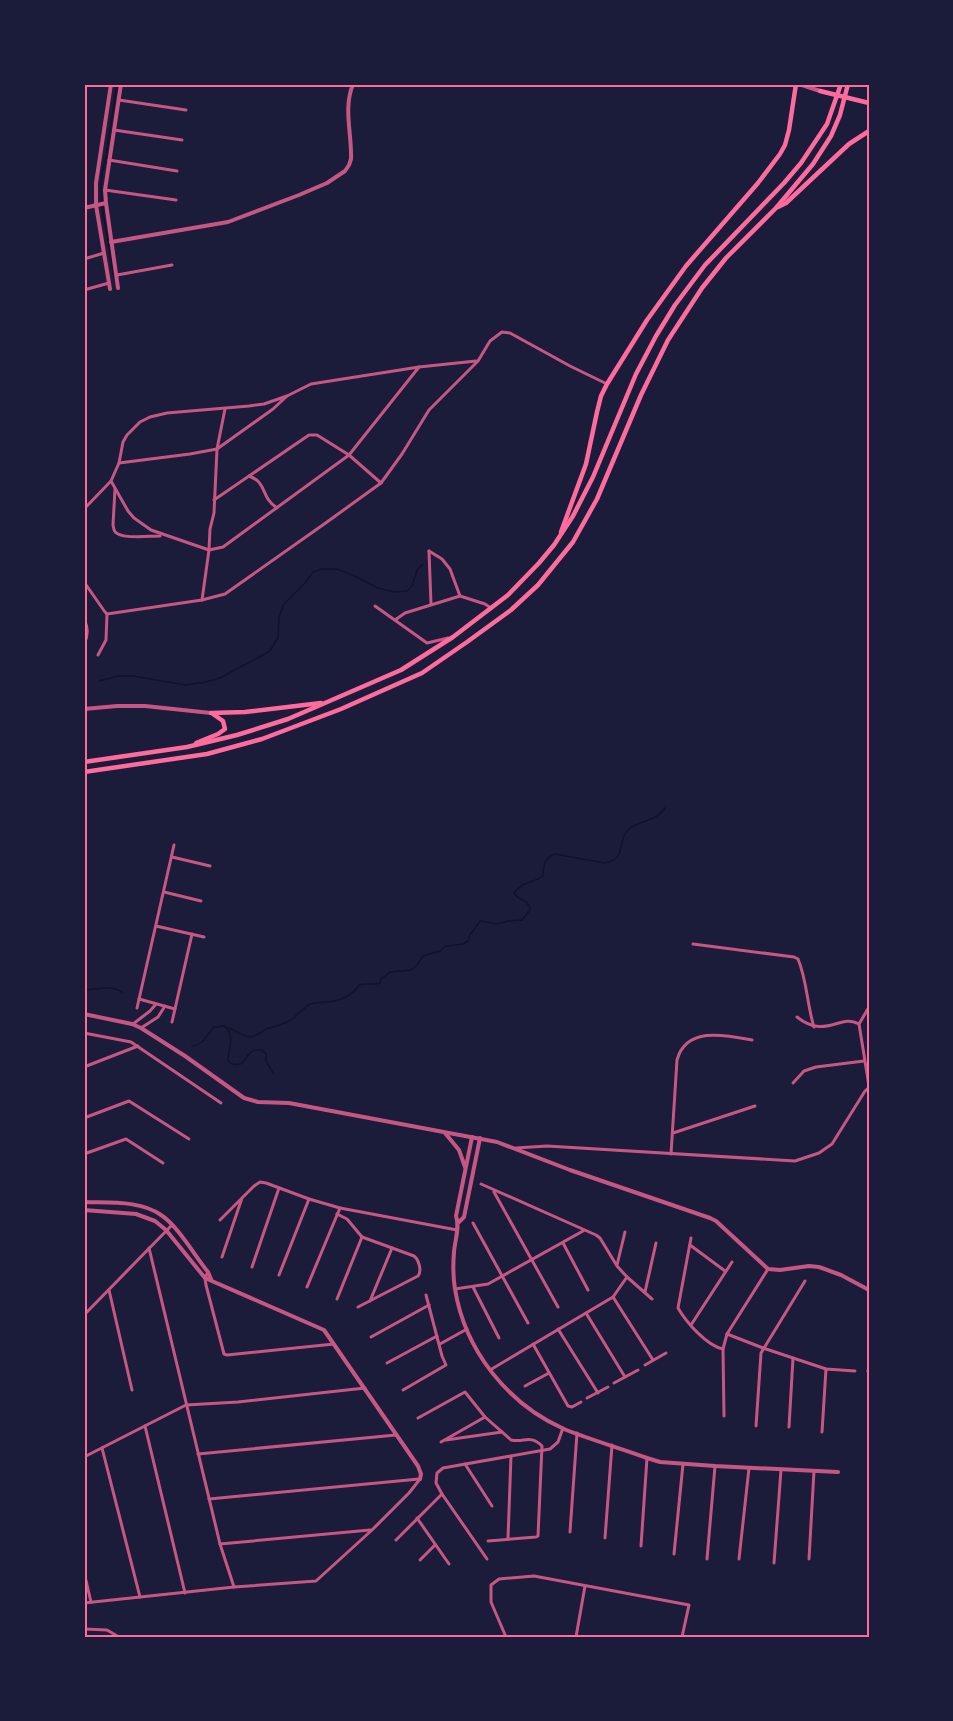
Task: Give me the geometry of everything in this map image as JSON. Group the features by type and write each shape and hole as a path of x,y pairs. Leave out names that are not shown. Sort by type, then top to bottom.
{"main road":[{"path":"559,537 586,464 601,396 607,384 647,320 686,266 780,154 787,137 798,84"},
{"path":"84,762 187,747 262,728 326,703 401,670 453,637 525,579 573,516 593,477 641,365 675,305 705,265 801,163 827,124 841,84"},
{"path":"84,772 207,754 262,740 422,673 511,610 538,585 558,562 585,522 656,362 689,306 726,258 776,208 813,165 840,115 848,84"},
{"path":"820,91 867,102"},
{"path":"776,208 786,203 849,144 869,131"},
{"path":"211,713 326,703"},
{"path":"187,747 223,731 225,725 223,721 211,713"}],"street":[{"path":"111,84 98,170 96,205 110,289 118,288 105,190 121,84"},
{"path":"111,242 228,222 327,183 345,171 351,159 347,113 353,84"},
{"path":"798,84 820,91"},
{"path":"119,100 186,110"},
{"path":"114,130 182,140"},
{"path":"109,160 177,171"},
{"path":"105,190 176,200"},
{"path":"84,208 105,203"},
{"path":"84,259 104,253"},
{"path":"117,275 172,265"},
{"path":"84,290 109,283"},
{"path":"107,614 202,600 225,594 381,483 429,411 478,361 497,334 506,332 607,384"},
{"path":"84,509 111,481 127,435 140,422 150,417 167,412 264,404 311,384 419,367 478,361"},
{"path":"111,481 128,511 151,530 209,550 223,547 349,455 419,367"},
{"path":"119,463 217,449 273,409 287,396"},
{"path":"202,600 214,513 217,449 225,409"},
{"path":"214,500 313,434 349,455 381,483"},
{"path":"249,476 261,483 265,497 277,508"},
{"path":"116,487 114,530 119,535 165,536"},
{"path":"431,604 429,552 442,559 450,569 460,596"},
{"path":"84,582 107,614 106,640 98,655"},
{"path":"395,620 405,613 460,596 491,608"},
{"path":"375,606 427,643 453,637"},
{"path":"84,620 87,639 84,644"},
{"path":"84,710 131,706 211,713"},
{"path":"137,1008 174,844"},
{"path":"172,857 210,866"},
{"path":"164,892 201,901"},
{"path":"156,926 204,937"},
{"path":"172,1022 192,934"},
{"path":"693,944 798,959 802,967 814,1027"},
{"path":"139,999 175,1009"},
{"path":"132,1024 156,1004"},
{"path":"141,1028 158,1017 165,1006"},
{"path":"514,1148 540,1145 785,1161 819,1154 832,1144 869,1087 858,1024 869,1007"},
{"path":"84,1014 141,1028 250,1101 289,1102 480,1138 514,1148 579,1174 710,1218 768,1269 819,1267 841,1275 869,1290"},
{"path":"797,1017 814,1027 851,1021 858,1024"},
{"path":"84,1033 126,1040 138,1046 221,1103"},
{"path":"671,1154 677,1060 680,1050 699,1037 713,1035 752,1040"},
{"path":"84,1067 138,1046"},
{"path":"793,1083 804,1071 816,1067 864,1061"},
{"path":"84,1118 133,1101 189,1139"},
{"path":"673,1133 755,1106"},
{"path":"444,1132 459,1150 465,1168"},
{"path":"459,1222 456,1216 472,1137"},
{"path":"480,1138 464,1217 459,1222 457,1230 454,1264 455,1289 467,1329 497,1380 537,1415 562,1428 660,1462 838,1472"},
{"path":"84,1154 126,1139 163,1163"},
{"path":"220,1220 260,1182 340,1208 457,1230"},
{"path":"481,1184 600,1238 617,1266 652,1299"},
{"path":"252,1267 279,1188"},
{"path":"494,1190 558,1307"},
{"path":"222,1257 242,1198"},
{"path":"279,1275 309,1199"},
{"path":"84,1202 127,1204 161,1215 172,1225 208,1272 211,1280"},
{"path":"124,1213 127,1204"},
{"path":"308,1287 340,1208"},
{"path":"84,1210 136,1214 154,1221 166,1230 206,1278 324,1330 418,1466 421,1474 420,1479 409,1493 316,1581 84,1603"},
{"path":"337,1214 347,1220 362,1237 416,1257 420,1274 358,1307"},
{"path":"473,1223 528,1323"},
{"path":"84,1315 172,1225"},
{"path":"455,1289 488,1284 584,1231"},
{"path":"617,1266 625,1232"},
{"path":"337,1299 362,1237"},
{"path":"691,1239 678,1306 679,1311 710,1344 723,1349"},
{"path":"563,1243 588,1290"},
{"path":"645,1293 656,1243"},
{"path":"690,1244 725,1270"},
{"path":"149,1248 220,1544 234,1587"},
{"path":"370,1301 392,1248"},
{"path":"691,1325 732,1262"},
{"path":"724,1416 723,1349 727,1334 768,1269"},
{"path":"208,1272 206,1278 208,1296 224,1354 334,1344"},
{"path":"490,1370 613,1297 627,1277"},
{"path":"756,1426 760,1357 763,1348 805,1281"},
{"path":"473,1287 500,1338"},
{"path":"109,1290 132,1390"},
{"path":"403,1390 445,1366 446,1363 442,1356 426,1295"},
{"path":"613,1297 653,1360"},
{"path":"371,1337 429,1305"},
{"path":"586,1313 625,1377"},
{"path":"440,1344 467,1329"},
{"path":"558,1329 598,1393"},
{"path":"727,1334 826,1369 855,1371"},
{"path":"387,1363 437,1336"},
{"path":"533,1344 570,1407 581,1402"},
{"path":"645,1365 666,1353"},
{"path":"789,1427 793,1358"},
{"path":"822,1432 826,1369"},
{"path":"614,1383 638,1370"},
{"path":"525,1386 549,1373"},
{"path":"84,1457 186,1405 238,1402 365,1388"},
{"path":"587,1398 608,1388"},
{"path":"418,1418 465,1392 485,1417 513,1441 533,1439 541,1444 537,1537 488,1541"},
{"path":"441,1442 485,1417"},
{"path":"145,1426 185,1593"},
{"path":"487,1559 442,1494 436,1483 437,1473 443,1468 550,1449 555,1446 562,1428"},
{"path":"446,1440 502,1432"},
{"path":"570,1532 577,1433"},
{"path":"198,1454 396,1435"},
{"path":"605,1538 612,1445"},
{"path":"102,1448 140,1597"},
{"path":"508,1539 511,1456"},
{"path":"641,1546 647,1458"},
{"path":"465,1464 492,1506"},
{"path":"674,1554 683,1464"},
{"path":"707,1559 715,1466"},
{"path":"739,1559 749,1468"},
{"path":"774,1563 781,1470"},
{"path":"808,1559 814,1471"},
{"path":"209,1499 420,1479"},
{"path":"396,1540 442,1494"},
{"path":"417,1518 449,1564"},
{"path":"220,1544 372,1530"},
{"path":"420,1560 435,1545"},
{"path":"84,1572 92,1602"},
{"path":"506,1637 491,1602 490,1590 494,1582 511,1577 534,1576 689,1605 682,1637"},
{"path":"576,1637 585,1586"},
{"path":"84,1635 84,1629 107,1630 119,1637"}],"waterway":[{"path":"114,277 101,190 117,84"},
{"path":"99,681 119,676 133,676 186,685 220,678 270,651 278,638 279,617 284,604 313,572 321,569 336,569 378,588 394,592 407,591 412,586 417,570 423,564"},
{"path":"229,1028 251,1037 289,1021 310,1004 341,999 353,992 359,985 380,983 381,979 390,972 411,970 423,956 440,951 446,946 463,944 468,941 480,921 497,924 522,920 530,910 529,906 514,893 521,886 543,876 544,865 548,858 555,854 605,863 612,861 619,854 628,830 657,816 665,808"},
{"path":"84,990 108,988 122,992"},
{"path":"192,1046 202,1042 214,1027 224,1026 230,1037 228,1060 230,1063 240,1064 251,1052 262,1050 266,1054 266,1061 273,1073"}]}
